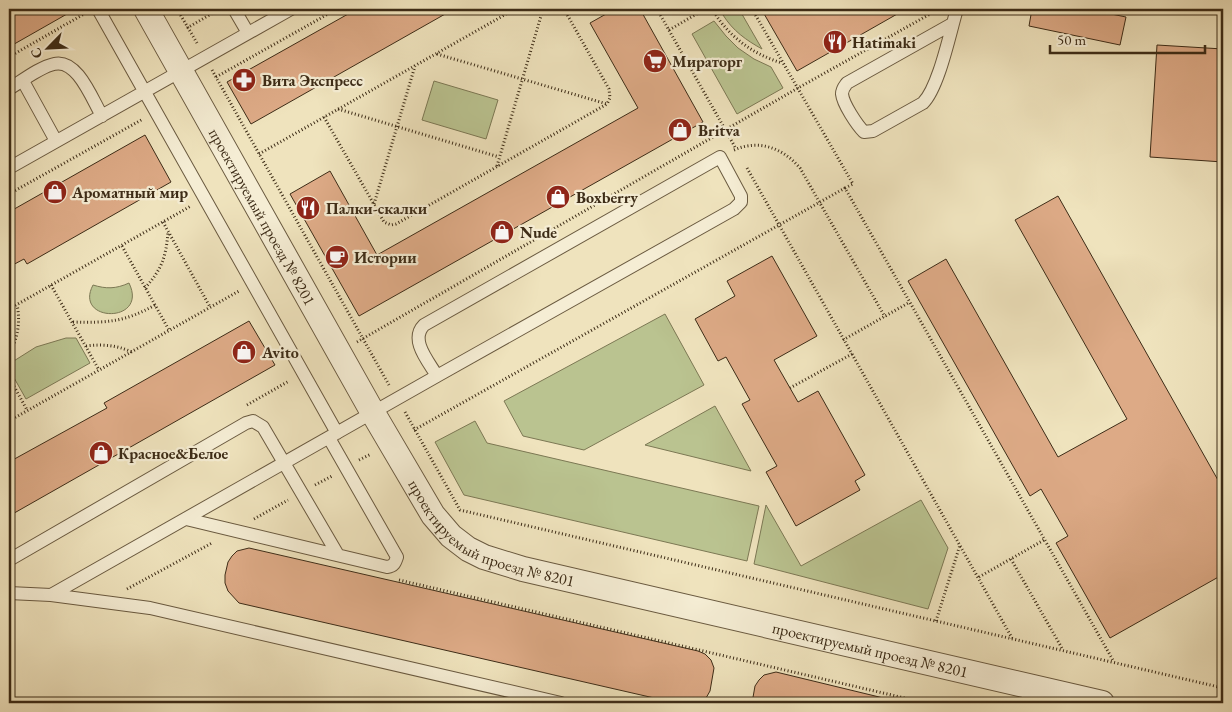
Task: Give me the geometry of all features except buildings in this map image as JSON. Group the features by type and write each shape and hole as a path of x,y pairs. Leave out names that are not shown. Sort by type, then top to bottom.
{"street":[{"name":"проектируемый проезд № 8201","path":"146,9 373,413 433,515 451,536 468,549 484,557 523,569 1102,703"}],"lane":[{"path":"234,9 248,33"},
{"path":"9,167 144,92 186,81 205,57 291,9"},
{"path":"952,24 847,83 843,89 843,100 864,132 873,131 923,103 928,98 934,85 957,9"},
{"path":"92,11 156,111 253,283 333,435 346,467 397,557 396,563 392,566 387,566 186,519"},
{"path":"9,89 52,64 69,65 79,76 102,116"},
{"path":"22,81 56,141"},
{"path":"52,595 734,209 740,202 741,196 720,157 424,324 418,335 418,342 437,376"},
{"path":"9,560 246,423 253,421 263,427 338,555"},
{"path":"9,593 52,595 150,608 561,703"}],"path":[{"path":"177,9 460,510 1223,688"},
{"path":"186,81 216,77 337,9"},
{"path":"259,154 516,9"},
{"path":"496,167 543,9"},
{"path":"324,117 384,222 391,225 607,104 610,98 609,89 564,9"},
{"path":"657,9 741,157"},
{"path":"669,30 705,9"},
{"path":"712,9 727,30 745,46 768,59 783,63"},
{"path":"105,601 853,184 752,9"},
{"path":"340,352 798,88 940,9"},
{"path":"9,57 92,11"},
{"path":"436,54 607,104"},
{"path":"374,205 415,66"},
{"path":"338,109 499,157"},
{"path":"9,194 156,111"},
{"path":"736,148 769,146 791,158 800,168 885,316"},
{"path":"746,166 1012,638"},
{"path":"845,188 1114,662"},
{"path":"9,309 205,199"},
{"path":"163,222 210,307"},
{"path":"145,288 155,277 162,264 168,232"},
{"path":"122,246 169,330"},
{"path":"9,421 253,283"},
{"path":"51,285 99,370"},
{"path":"843,340 910,302"},
{"path":"9,356 18,336 19,315 16,305"},
{"path":"72,322 113,322 128,318 155,305"},
{"path":"86,346 108,345 132,352"},
{"path":"790,388 852,354"},
{"path":"9,377 27,410"},
{"path":"979,577 1044,540"},
{"path":"936,621 961,545"},
{"path":"1011,558 1063,650"},
{"path":"394,579 926,703"}],"green space":[{"path":"739,9 762,49 740,35 723,15"},
{"path":"714,21 738,48 754,59 771,67 783,88 737,114 692,34"},
{"path":"434,81 498,100 486,139 422,120"},
{"path":"129,283 132,296 129,306 121,312 111,314 101,312 93,306 90,298 93,285 111,288"},
{"path":"665,314 704,385 584,450 523,436 504,401"},
{"path":"66,338 76,338 90,363 26,399 9,369 9,364 36,347"},
{"path":"715,406 751,471 645,445"},
{"path":"475,421 487,443 759,506 747,561 464,495 435,442"},
{"path":"921,500 948,548 928,609 754,564 766,505 801,566"}],"place":[{"name":"Hatimaki","path":"835,42"},
{"name":"Мираторг","path":"655,61"},
{"name":"Вита Экспресс","path":"244,80"},
{"name":"Britva","path":"680,130"},
{"name":"Ароматный мир","path":"55,192"},
{"name":"Boxberry","path":"558,197"},
{"name":"Палки-скалки","path":"308,208"},
{"name":"Nude","path":"502,232"},
{"name":"Истории","path":"337,257"},
{"name":"Avito","path":"244,352"},
{"name":"Красное&Белое","path":"101,453"}]}
